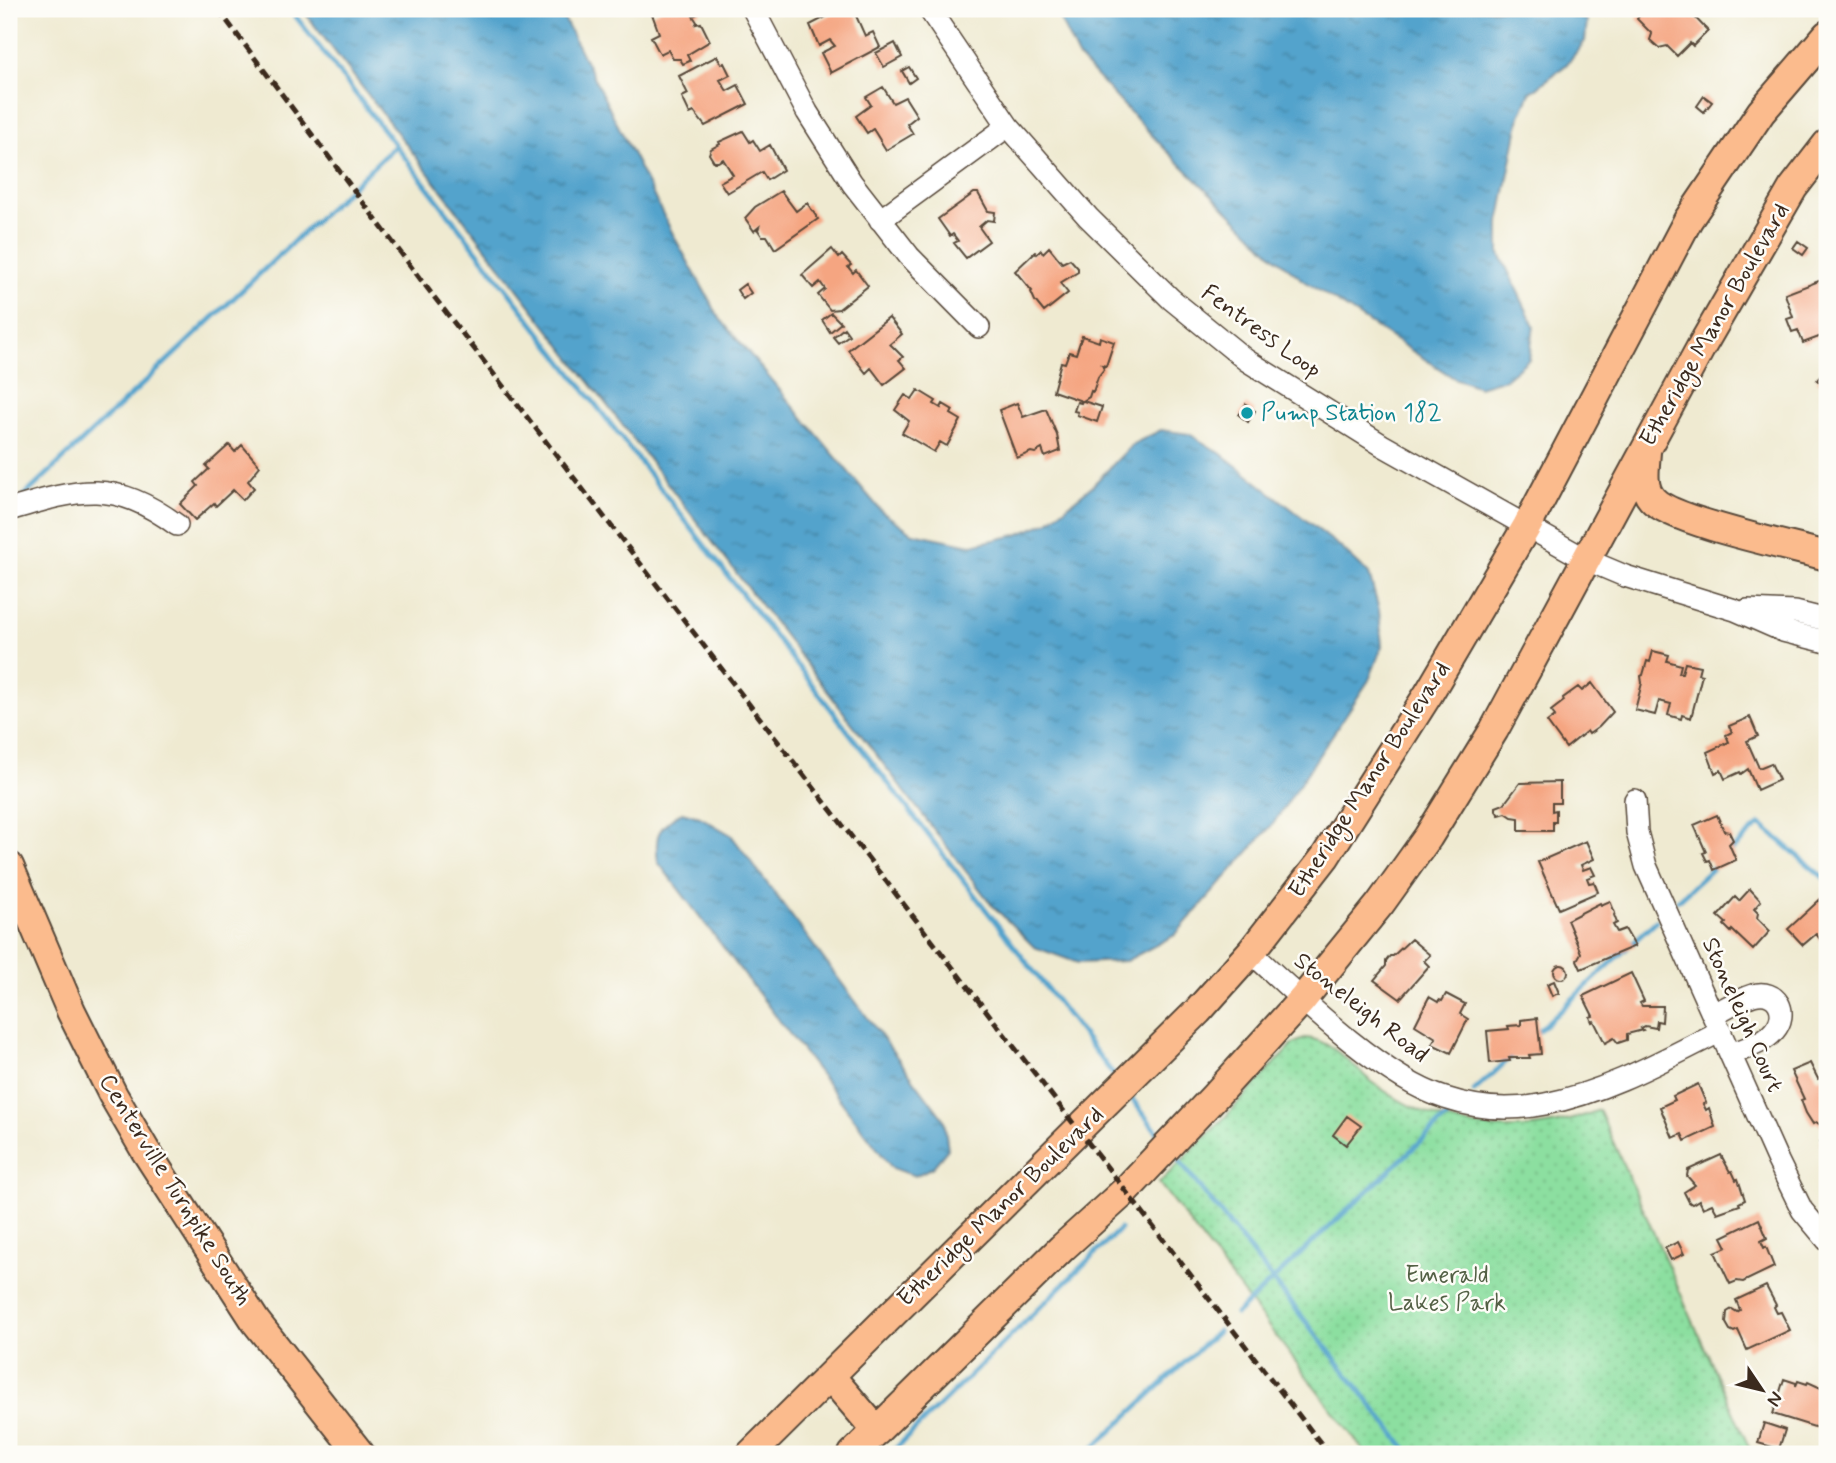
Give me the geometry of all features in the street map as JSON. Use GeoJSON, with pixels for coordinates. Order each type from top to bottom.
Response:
{"type":"FeatureCollection","features":[{"type":"Feature","properties":{"kind":"main road","name":"Etheridge Manor Boulevard"},"geometry":{"type":"LineString","coordinates":[[751,1454],[1189,1021],[1251,953],[1325,857],[1429,693],[1527,526],[1688,220],[1761,112],[1827,35]]}},
{"type":"Feature","properties":{"kind":"main road","name":"Etheridge Manor Boulevard"},"geometry":{"type":"LineString","coordinates":[[853,1454],[1062,1248],[1125,1191],[1302,1000],[1380,904],[1427,837],[1494,730],[1646,446],[1793,188],[1827,144]]}},
{"type":"Feature","properties":{"kind":"main road"},"geometry":{"type":"LineString","coordinates":[[1646,446],[1644,486],[1650,498],[1661,508],[1693,521],[1827,556]]}},
{"type":"Feature","properties":{"kind":"main road","name":"Centerville Turnpike South"},"geometry":{"type":"LineString","coordinates":[[9,866],[71,1010],[113,1095],[145,1150],[256,1322],[360,1454]]}},
{"type":"Feature","properties":{"kind":"main road"},"geometry":{"type":"LineString","coordinates":[[830,1376],[877,1431]]}},
{"type":"Feature","properties":{"kind":"street"},"geometry":{"type":"LineString","coordinates":[[753,9],[807,112],[852,183],[909,256],[979,327]]}},
{"type":"Feature","properties":{"kind":"street","name":"Fentress Loop"},"geometry":{"type":"LineString","coordinates":[[929,9],[1009,126],[1088,217],[1171,299],[1246,360],[1382,445],[1587,560],[1625,576],[1735,610],[1783,631],[1827,642]]}},
{"type":"Feature","properties":{"kind":"street"},"geometry":{"type":"LineString","coordinates":[[880,220],[1009,126]]}},
{"type":"Feature","properties":{"kind":"street"},"geometry":{"type":"LineString","coordinates":[[9,510],[88,490],[123,495],[154,508],[177,525]]}},
{"type":"Feature","properties":{"kind":"street","name":"Fentress Loop"},"geometry":{"type":"LineString","coordinates":[[1735,610],[1795,612],[1827,620]]}},
{"type":"Feature","properties":{"kind":"street","name":"Stoneleigh Court"},"geometry":{"type":"LineString","coordinates":[[1635,800],[1637,832],[1646,866],[1778,1161],[1802,1210],[1827,1240]]}},
{"type":"Feature","properties":{"kind":"street","name":"Stoneleigh Road"},"geometry":{"type":"LineString","coordinates":[[1251,953],[1302,1000],[1367,1053],[1408,1081],[1443,1098],[1478,1107],[1511,1109],[1546,1104],[1588,1093],[1651,1066],[1754,995],[1767,994],[1778,1000],[1783,1010],[1781,1022],[1773,1033],[1762,1041],[1731,1054]]}},
{"type":"Feature","properties":{"kind":"green space","name":"Emerald Lakes Park"},"geometry":{"type":"Polygon","coordinates":[[[1305,1038],[1332,1048],[1371,1081],[1397,1098],[1424,1112],[1452,1121],[1481,1127],[1540,1126],[1599,1110],[1752,1454],[1366,1454],[1159,1183],[1293,1044],[1305,1038]]]}},
{"type":"Feature","properties":{"kind":"water"},"geometry":{"type":"Polygon","coordinates":[[[302,9],[559,9],[676,240],[720,319],[882,512],[913,533],[971,545],[1017,535],[1048,522],[1092,486],[1133,444],[1161,430],[1189,434],[1220,453],[1339,546],[1369,574],[1379,610],[1382,647],[1369,680],[1273,824],[1175,935],[1126,961],[1078,963],[1034,947],[992,905],[302,9]]]}},
{"type":"Feature","properties":{"kind":"water"},"geometry":{"type":"Polygon","coordinates":[[[1055,9],[1582,9],[1587,21],[1585,41],[1566,65],[1530,93],[1520,116],[1499,223],[1499,252],[1534,326],[1529,359],[1505,379],[1479,387],[1454,378],[1303,280],[1275,257],[1164,148],[1078,57],[1055,9]]]}},
{"type":"Feature","properties":{"kind":"water"},"geometry":{"type":"Polygon","coordinates":[[[682,812],[700,817],[731,835],[944,1120],[948,1149],[933,1167],[915,1176],[892,1168],[658,862],[657,844],[660,832],[682,812]]]}},
{"type":"Feature","properties":{"kind":"building"},"geometry":{"type":"Polygon","coordinates":[[[662,9],[699,9],[701,12],[693,16],[696,24],[701,23],[710,41],[687,55],[690,61],[683,64],[680,59],[673,59],[668,50],[660,54],[651,37],[659,33],[652,14],[662,9]]]}},
{"type":"Feature","properties":{"kind":"building"},"geometry":{"type":"Polygon","coordinates":[[[841,9],[853,9],[865,36],[873,32],[880,47],[831,73],[821,53],[835,46],[830,40],[819,46],[810,25],[841,9]]]}},
{"type":"Feature","properties":{"kind":"building"},"geometry":{"type":"Polygon","coordinates":[[[1644,9],[1687,9],[1708,31],[1693,46],[1690,43],[1677,56],[1667,46],[1659,48],[1650,40],[1652,34],[1637,19],[1644,9]]]}},
{"type":"Feature","properties":{"kind":"building"},"geometry":{"type":"Polygon","coordinates":[[[895,43],[902,57],[884,67],[876,53],[895,43]]]}},
{"type":"Feature","properties":{"kind":"building"},"geometry":{"type":"Polygon","coordinates":[[[717,56],[730,75],[720,80],[727,91],[738,85],[748,104],[705,126],[694,112],[690,114],[682,97],[688,94],[679,76],[717,56]]]}},
{"type":"Feature","properties":{"kind":"building"},"geometry":{"type":"Polygon","coordinates":[[[909,67],[916,78],[909,83],[902,71],[909,67]]]}},
{"type":"Feature","properties":{"kind":"building"},"geometry":{"type":"Polygon","coordinates":[[[883,87],[893,103],[905,97],[917,116],[907,124],[913,134],[886,150],[873,129],[867,133],[856,116],[871,105],[866,97],[883,87]]]}},
{"type":"Feature","properties":{"kind":"building"},"geometry":{"type":"Polygon","coordinates":[[[1704,96],[1712,102],[1704,112],[1697,106],[1704,96]]]}},
{"type":"Feature","properties":{"kind":"building"},"geometry":{"type":"Polygon","coordinates":[[[743,131],[760,151],[770,145],[783,170],[767,180],[762,172],[727,193],[720,182],[733,175],[723,159],[714,162],[709,154],[719,142],[743,131]]]}},
{"type":"Feature","properties":{"kind":"building"},"geometry":{"type":"Polygon","coordinates":[[[781,191],[796,211],[807,203],[818,219],[775,249],[767,236],[762,236],[759,227],[754,231],[745,218],[755,207],[781,191]]]}},
{"type":"Feature","properties":{"kind":"building"},"geometry":{"type":"Polygon","coordinates":[[[974,193],[978,193],[988,211],[995,212],[994,221],[987,220],[979,227],[989,241],[966,258],[954,243],[958,241],[953,234],[950,236],[938,219],[974,193]]]}},
{"type":"Feature","properties":{"kind":"building"},"geometry":{"type":"Polygon","coordinates":[[[1798,241],[1808,248],[1803,255],[1793,248],[1798,241]]]}},
{"type":"Feature","properties":{"kind":"building"},"geometry":{"type":"Polygon","coordinates":[[[1049,247],[1062,263],[1070,259],[1078,272],[1060,283],[1068,293],[1044,312],[1035,301],[1032,291],[1015,271],[1035,252],[1037,254],[1041,250],[1043,253],[1049,247]]]}},
{"type":"Feature","properties":{"kind":"building"},"geometry":{"type":"Polygon","coordinates":[[[832,249],[839,258],[842,255],[851,265],[848,267],[853,273],[856,270],[868,286],[839,309],[830,310],[818,295],[825,289],[820,282],[813,288],[802,275],[832,249]]]}},
{"type":"Feature","properties":{"kind":"building"},"geometry":{"type":"Polygon","coordinates":[[[1824,279],[1827,289],[1827,302],[1823,304],[1825,310],[1827,309],[1827,334],[1803,343],[1798,330],[1792,332],[1787,319],[1793,317],[1785,294],[1824,279]]]}},
{"type":"Feature","properties":{"kind":"building"},"geometry":{"type":"Polygon","coordinates":[[[745,284],[751,293],[743,299],[737,290],[745,284]]]}},
{"type":"Feature","properties":{"kind":"building"},"geometry":{"type":"Polygon","coordinates":[[[831,313],[841,323],[830,332],[822,320],[831,313]]]}},
{"type":"Feature","properties":{"kind":"building"},"geometry":{"type":"Polygon","coordinates":[[[889,318],[902,334],[890,344],[903,357],[899,360],[906,368],[884,385],[871,368],[866,373],[848,350],[889,318]]]}},
{"type":"Feature","properties":{"kind":"building"},"geometry":{"type":"Polygon","coordinates":[[[844,328],[849,335],[838,343],[833,337],[844,328]]]}},
{"type":"Feature","properties":{"kind":"building"},"geometry":{"type":"Polygon","coordinates":[[[1082,336],[1099,342],[1100,337],[1114,342],[1106,366],[1102,365],[1104,369],[1093,392],[1083,401],[1102,407],[1097,422],[1077,415],[1078,412],[1074,411],[1077,402],[1082,401],[1053,391],[1061,362],[1065,363],[1069,352],[1076,354],[1082,336]]]}},
{"type":"Feature","properties":{"kind":"building"},"geometry":{"type":"Polygon","coordinates":[[[1827,368],[1827,388],[1817,380],[1827,368]]]}},
{"type":"Feature","properties":{"kind":"building"},"geometry":{"type":"Polygon","coordinates":[[[918,390],[936,401],[934,404],[941,408],[943,404],[953,410],[951,414],[961,420],[947,446],[940,442],[934,452],[902,433],[909,421],[895,410],[905,395],[912,399],[918,390]]]}},
{"type":"Feature","properties":{"kind":"building"},"geometry":{"type":"Polygon","coordinates":[[[1017,403],[1023,417],[1046,409],[1057,435],[1060,451],[1045,457],[1042,449],[1017,458],[999,410],[1017,403]]]}},
{"type":"Feature","properties":{"kind":"building","name":"Pump Station 182"},"geometry":{"type":"Polygon","coordinates":[[[1246,404],[1255,411],[1248,422],[1239,415],[1246,404]]]}},
{"type":"Feature","properties":{"kind":"building"},"geometry":{"type":"Polygon","coordinates":[[[229,445],[235,452],[242,445],[260,466],[248,481],[254,488],[243,500],[233,490],[195,520],[180,504],[198,486],[195,482],[209,469],[206,466],[229,445]]]}},
{"type":"Feature","properties":{"kind":"building"},"geometry":{"type":"Polygon","coordinates":[[[1653,651],[1669,655],[1667,661],[1681,665],[1679,673],[1682,673],[1685,663],[1700,666],[1698,674],[1702,675],[1691,718],[1682,715],[1681,719],[1668,715],[1671,704],[1659,701],[1655,715],[1635,710],[1642,683],[1641,676],[1653,651]]]}},
{"type":"Feature","properties":{"kind":"building"},"geometry":{"type":"Polygon","coordinates":[[[1592,683],[1613,712],[1599,727],[1589,734],[1587,731],[1566,748],[1547,722],[1555,716],[1551,711],[1578,687],[1582,691],[1592,683]]]}},
{"type":"Feature","properties":{"kind":"building"},"geometry":{"type":"Polygon","coordinates":[[[1750,717],[1758,736],[1747,741],[1759,768],[1771,763],[1779,780],[1757,790],[1748,769],[1725,779],[1721,770],[1715,773],[1707,752],[1729,742],[1726,735],[1732,732],[1729,726],[1750,717]]]}},
{"type":"Feature","properties":{"kind":"building"},"geometry":{"type":"Polygon","coordinates":[[[1560,782],[1560,803],[1552,803],[1552,811],[1556,810],[1553,831],[1519,831],[1519,818],[1506,813],[1499,815],[1496,811],[1496,807],[1504,804],[1520,783],[1560,782]]]}},
{"type":"Feature","properties":{"kind":"building"},"geometry":{"type":"Polygon","coordinates":[[[1717,815],[1724,831],[1729,832],[1733,840],[1729,844],[1736,860],[1714,870],[1703,853],[1706,852],[1694,825],[1717,815]]]}},
{"type":"Feature","properties":{"kind":"building"},"geometry":{"type":"Polygon","coordinates":[[[1586,841],[1594,859],[1581,865],[1583,870],[1591,867],[1595,875],[1587,878],[1589,883],[1594,882],[1598,892],[1559,909],[1538,862],[1586,841]]]}},
{"type":"Feature","properties":{"kind":"building"},"geometry":{"type":"Polygon","coordinates":[[[1750,889],[1761,901],[1754,909],[1758,913],[1757,918],[1770,931],[1753,950],[1732,930],[1731,932],[1718,916],[1735,897],[1739,901],[1750,889]]]}},
{"type":"Feature","properties":{"kind":"building"},"geometry":{"type":"Polygon","coordinates":[[[1827,893],[1827,948],[1816,934],[1803,945],[1788,929],[1827,893]]]}},
{"type":"Feature","properties":{"kind":"building"},"geometry":{"type":"Polygon","coordinates":[[[1610,901],[1617,923],[1613,925],[1617,932],[1625,929],[1635,946],[1581,969],[1577,960],[1581,953],[1567,920],[1600,903],[1601,905],[1610,901]]]}},
{"type":"Feature","properties":{"kind":"building"},"geometry":{"type":"Polygon","coordinates":[[[1411,939],[1430,955],[1424,961],[1429,966],[1400,999],[1374,980],[1386,966],[1390,956],[1411,939]]]}},
{"type":"Feature","properties":{"kind":"building"},"geometry":{"type":"Polygon","coordinates":[[[1561,965],[1566,967],[1566,977],[1561,979],[1556,977],[1554,972],[1556,967],[1561,965]]]}},
{"type":"Feature","properties":{"kind":"building"},"geometry":{"type":"Polygon","coordinates":[[[1631,973],[1644,1001],[1640,1003],[1642,1006],[1663,1006],[1662,1022],[1657,1021],[1656,1028],[1645,1026],[1641,1028],[1643,1030],[1627,1034],[1627,1040],[1618,1043],[1614,1038],[1605,1043],[1594,1021],[1592,1022],[1590,1017],[1593,1016],[1583,996],[1631,973]]]}},
{"type":"Feature","properties":{"kind":"building"},"geometry":{"type":"Polygon","coordinates":[[[1554,981],[1559,993],[1552,996],[1547,984],[1554,981]]]}},
{"type":"Feature","properties":{"kind":"building"},"geometry":{"type":"Polygon","coordinates":[[[1446,994],[1465,1004],[1460,1014],[1468,1019],[1451,1053],[1432,1044],[1436,1038],[1415,1025],[1429,997],[1438,1002],[1442,1001],[1446,994]]]}},
{"type":"Feature","properties":{"kind":"building"},"geometry":{"type":"Polygon","coordinates":[[[1537,1018],[1541,1054],[1490,1063],[1487,1031],[1509,1029],[1508,1026],[1521,1025],[1521,1020],[1537,1018]]]}},
{"type":"Feature","properties":{"kind":"building"},"geometry":{"type":"Polygon","coordinates":[[[1810,1063],[1818,1079],[1827,1075],[1827,1124],[1822,1126],[1816,1122],[1813,1124],[1806,1113],[1801,1100],[1804,1099],[1791,1071],[1810,1063]]]}},
{"type":"Feature","properties":{"kind":"building"},"geometry":{"type":"Polygon","coordinates":[[[1698,1084],[1706,1103],[1703,1104],[1706,1110],[1709,1108],[1715,1127],[1685,1141],[1682,1134],[1673,1138],[1660,1107],[1675,1100],[1673,1096],[1698,1084]]]}},
{"type":"Feature","properties":{"kind":"building"},"geometry":{"type":"Polygon","coordinates":[[[1347,1116],[1361,1126],[1346,1145],[1333,1135],[1347,1116]]]}},
{"type":"Feature","properties":{"kind":"building"},"geometry":{"type":"Polygon","coordinates":[[[1827,1139],[1827,1159],[1820,1142],[1827,1139]]]}},
{"type":"Feature","properties":{"kind":"building"},"geometry":{"type":"Polygon","coordinates":[[[1721,1155],[1730,1172],[1738,1179],[1745,1200],[1739,1203],[1740,1205],[1717,1213],[1712,1204],[1703,1208],[1699,1200],[1692,1204],[1684,1192],[1695,1185],[1687,1176],[1688,1170],[1721,1155]]]}},
{"type":"Feature","properties":{"kind":"building"},"geometry":{"type":"Polygon","coordinates":[[[1759,1219],[1767,1238],[1761,1241],[1774,1267],[1743,1282],[1730,1284],[1715,1252],[1727,1247],[1722,1237],[1759,1219]]]}},
{"type":"Feature","properties":{"kind":"building"},"geometry":{"type":"Polygon","coordinates":[[[1678,1242],[1684,1254],[1671,1260],[1665,1248],[1678,1242]]]}},
{"type":"Feature","properties":{"kind":"building"},"geometry":{"type":"Polygon","coordinates":[[[1766,1286],[1777,1313],[1781,1312],[1790,1330],[1747,1350],[1738,1330],[1730,1330],[1726,1323],[1727,1312],[1732,1309],[1737,1312],[1740,1310],[1736,1300],[1766,1286]]]}},
{"type":"Feature","properties":{"kind":"building"},"geometry":{"type":"Polygon","coordinates":[[[1827,1370],[1827,1431],[1773,1414],[1784,1379],[1796,1383],[1796,1386],[1798,1381],[1821,1388],[1827,1370]]]}},
{"type":"Feature","properties":{"kind":"building"},"geometry":{"type":"Polygon","coordinates":[[[1764,1423],[1785,1430],[1779,1449],[1758,1443],[1764,1423]]]}},
{"type":"Feature","properties":{"kind":"waterway"},"geometry":{"type":"LineString","coordinates":[[290,9],[1116,1078]]}},
{"type":"Feature","properties":{"kind":"waterway"},"geometry":{"type":"LineString","coordinates":[[23,497],[395,146]]}},
{"type":"Feature","properties":{"kind":"waterway"},"geometry":{"type":"LineString","coordinates":[[1727,855],[1760,824],[1827,880]]}},
{"type":"Feature","properties":{"kind":"waterway"},"geometry":{"type":"LineString","coordinates":[[1678,900],[1717,864]]}},
{"type":"Feature","properties":{"kind":"waterway"},"geometry":{"type":"LineString","coordinates":[[1535,1034],[1656,921]]}},
{"type":"Feature","properties":{"kind":"waterway"},"geometry":{"type":"LineString","coordinates":[[1474,1091],[1510,1058]]}},
{"type":"Feature","properties":{"kind":"waterway"},"geometry":{"type":"LineString","coordinates":[[1129,1095],[1161,1137]]}},
{"type":"Feature","properties":{"kind":"waterway"},"geometry":{"type":"LineString","coordinates":[[1236,1314],[1450,1114]]}},
{"type":"Feature","properties":{"kind":"waterway"},"geometry":{"type":"LineString","coordinates":[[1174,1154],[1410,1454]]}},
{"type":"Feature","properties":{"kind":"waterway"},"geometry":{"type":"LineString","coordinates":[[890,1454],[1120,1229]]}},
{"type":"Feature","properties":{"kind":"waterway"},"geometry":{"type":"LineString","coordinates":[[1087,1454],[1218,1331]]}},
{"type":"Feature","properties":{"kind":"railway"},"geometry":{"type":"LineString","coordinates":[[218,9],[421,280],[1329,1454]]}},
{"type":"Feature","properties":{"kind":"place","name":"Pump Station 182"},"geometry":{"type":"Point","coordinates":[1247,413]}}]}
